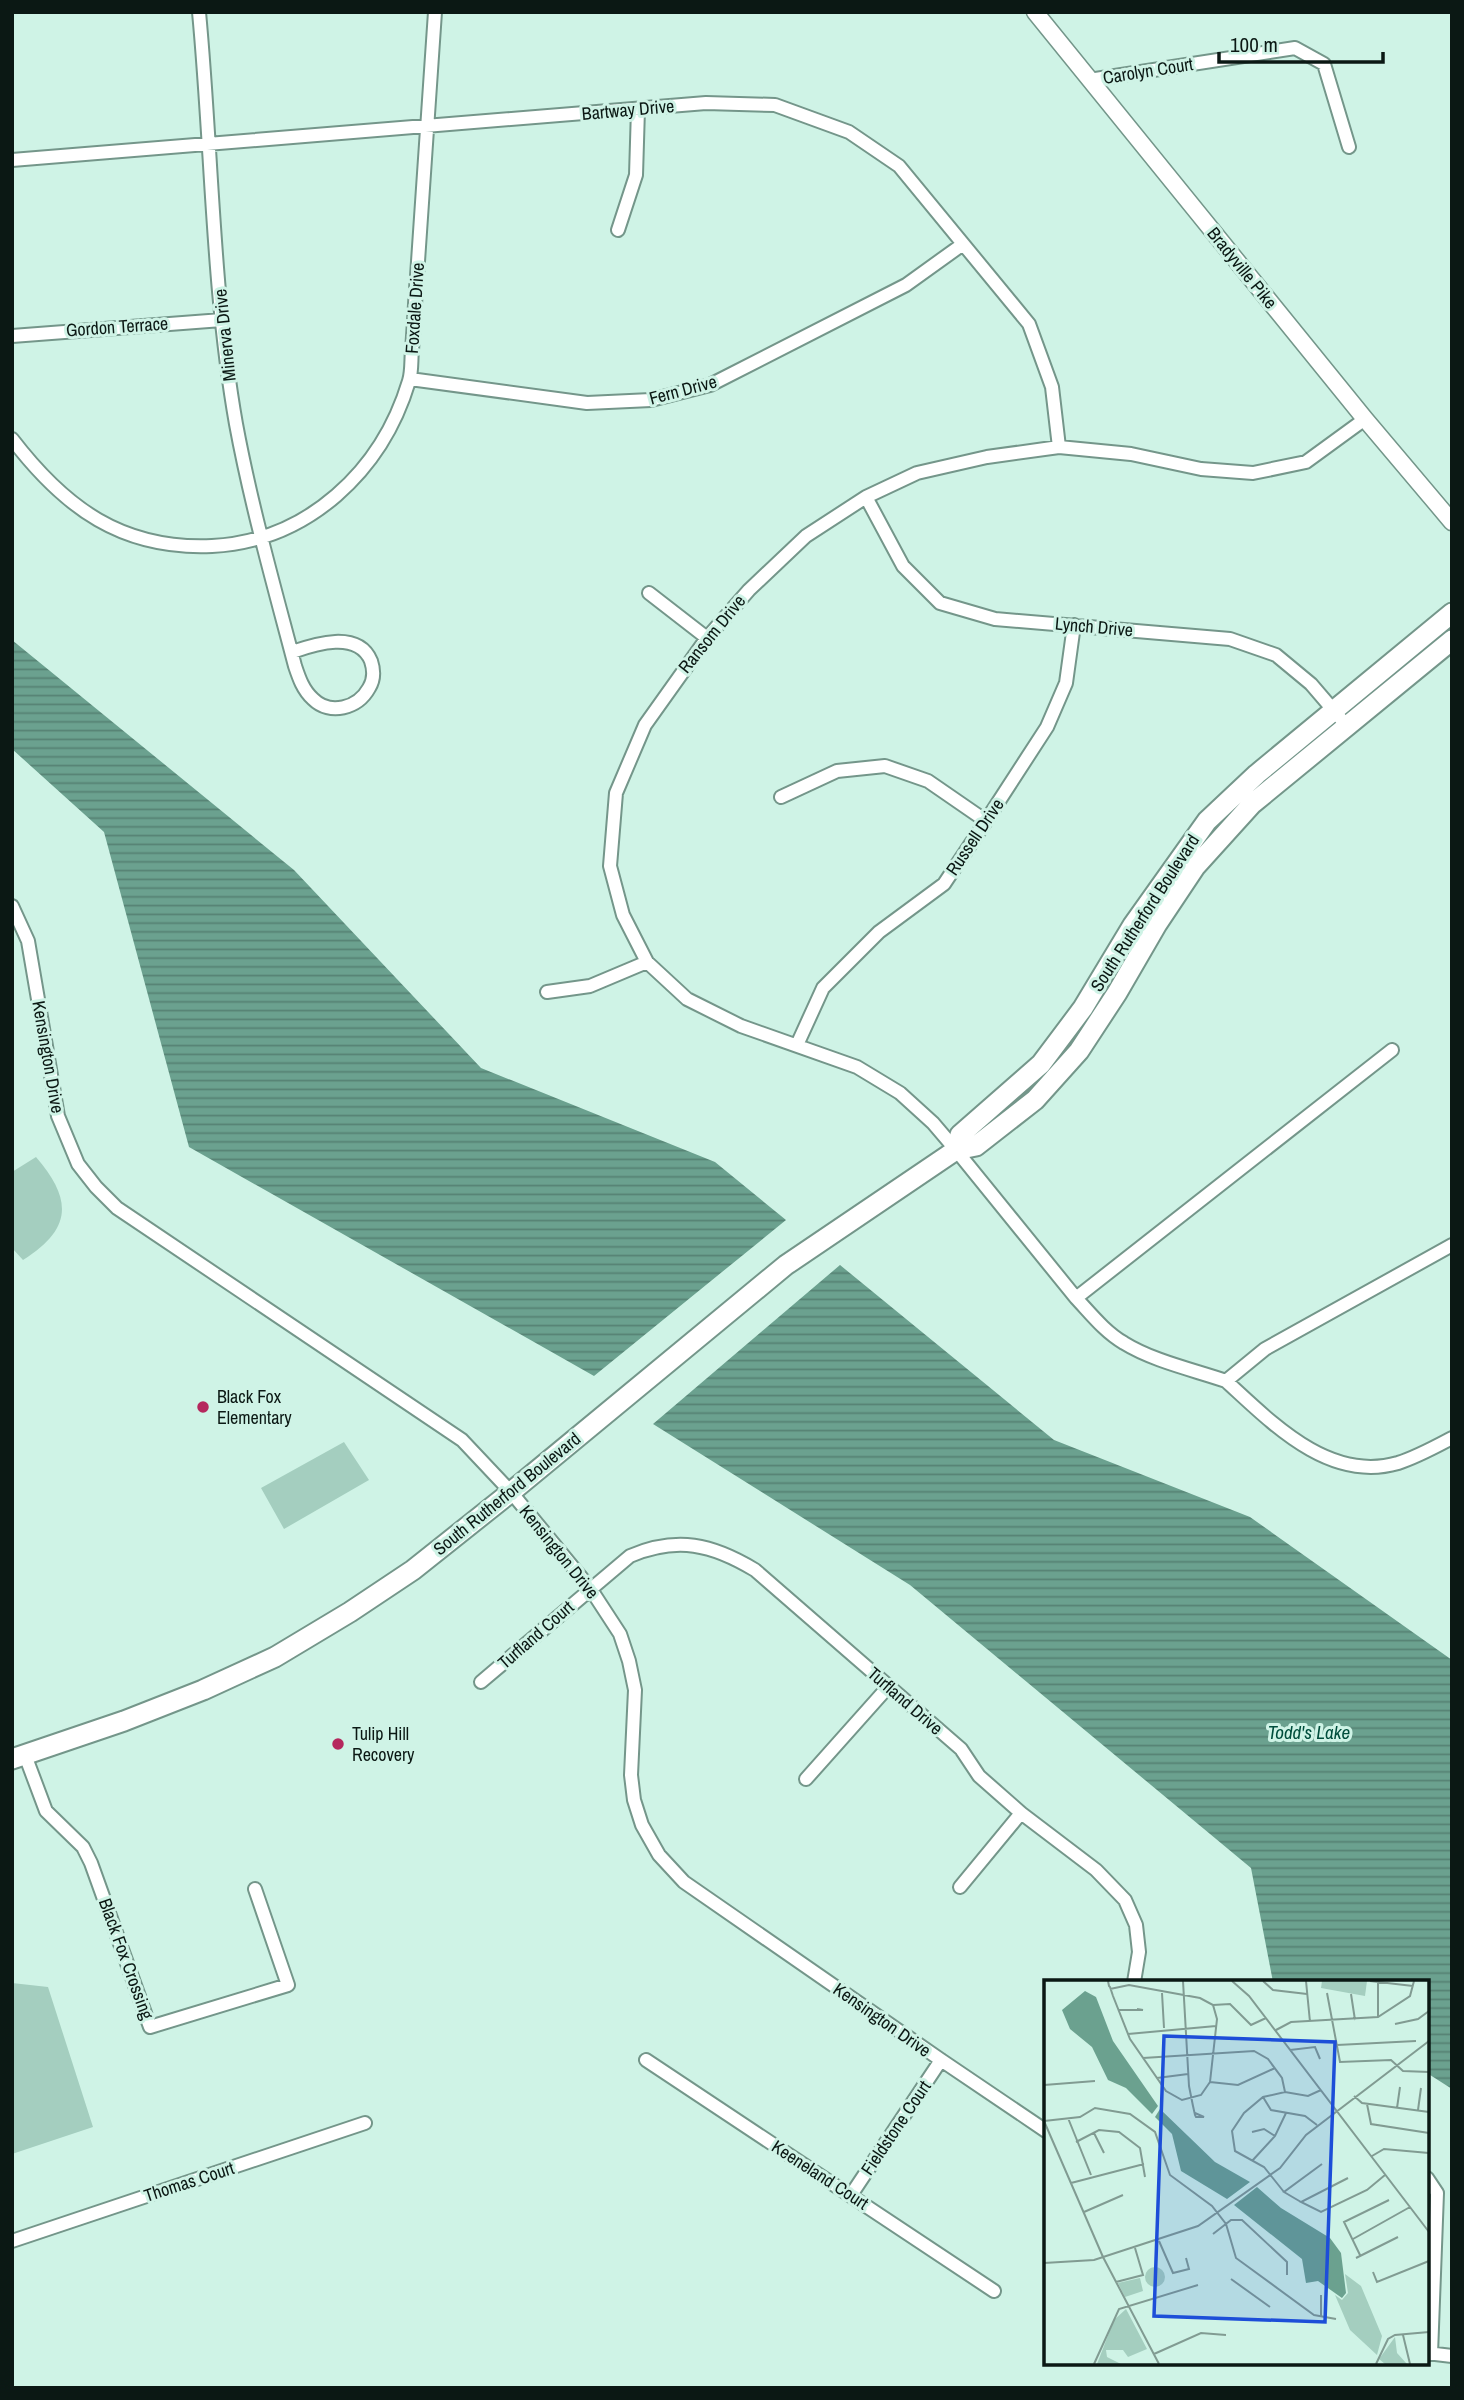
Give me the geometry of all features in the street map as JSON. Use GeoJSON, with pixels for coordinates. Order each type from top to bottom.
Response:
{"type":"FeatureCollection","features":[{"type":"Feature","properties":{"kind":"highway","name":"South Rutherford Boulevard"},"geometry":{"type":"LineString","coordinates":[[956,1150],[960,1135],[1041,1064],[1083,1008],[1139,915],[1207,821],[1257,774],[1452,613]]}},
{"type":"Feature","properties":{"kind":"highway","name":"South Rutherford Boulevard"},"geometry":{"type":"LineString","coordinates":[[18,1757],[124,1721],[203,1690],[275,1657],[350,1612],[413,1570],[786,1265],[956,1150],[976,1146],[1035,1100],[1079,1051],[1195,867],[1252,804],[1452,640]]}},
{"type":"Feature","properties":{"kind":"main road","name":"Bradyville Pike"},"geometry":{"type":"LineString","coordinates":[[1035,12],[1365,419],[1452,522]]}},
{"type":"Feature","properties":{"kind":"street","name":"Minerva Drive"},"geometry":{"type":"LineString","coordinates":[[199,12],[222,320],[236,424],[262,538],[292,652],[305,689],[312,699],[335,709],[349,706],[371,685],[371,662],[366,653],[355,646],[343,642],[329,642],[292,652]]}},
{"type":"Feature","properties":{"kind":"street","name":"Foxdale Drive"},"geometry":{"type":"LineString","coordinates":[[12,439],[39,473],[92,518],[123,533],[161,544],[222,545],[262,538],[283,530],[336,498],[385,439],[410,379],[435,12]]}},
{"type":"Feature","properties":{"kind":"street","name":"Carolyn Court"},"geometry":{"type":"LineString","coordinates":[[1089,80],[1295,48],[1324,64],[1349,147]]}},
{"type":"Feature","properties":{"kind":"street","name":"Bartway Drive"},"geometry":{"type":"LineString","coordinates":[[12,160],[706,103],[775,105],[849,132],[899,166],[1029,324],[1052,387],[1059,447]]}},
{"type":"Feature","properties":{"kind":"street"},"geometry":{"type":"LineString","coordinates":[[618,230],[635,174],[638,109]]}},
{"type":"Feature","properties":{"kind":"street","name":"Fern Drive"},"geometry":{"type":"LineString","coordinates":[[410,379],[587,403],[651,400],[710,385],[906,285],[963,244]]}},
{"type":"Feature","properties":{"kind":"street","name":"Gordon Terrace"},"geometry":{"type":"LineString","coordinates":[[12,336],[222,320]]}},
{"type":"Feature","properties":{"kind":"street","name":"Ransom Drive"},"geometry":{"type":"LineString","coordinates":[[1226,1381],[1124,1343],[1096,1320],[933,1123],[900,1093],[857,1067],[741,1027],[687,999],[647,962],[623,915],[610,866],[616,793],[645,725],[707,638],[749,590],[806,536],[866,497],[917,473],[987,457],[1059,447],[1131,454],[1201,469],[1253,472],[1306,462],[1365,419]]}},
{"type":"Feature","properties":{"kind":"street","name":"Lynch Drive"},"geometry":{"type":"LineString","coordinates":[[866,497],[903,566],[940,603],[995,619],[1230,639],[1276,655],[1311,684],[1347,726]]}},
{"type":"Feature","properties":{"kind":"street"},"geometry":{"type":"LineString","coordinates":[[649,593],[707,638]]}},
{"type":"Feature","properties":{"kind":"street","name":"Russell Drive"},"geometry":{"type":"LineString","coordinates":[[797,1045],[823,988],[879,932],[944,884],[986,821],[1046,727],[1066,683],[1074,625]]}},
{"type":"Feature","properties":{"kind":"street"},"geometry":{"type":"LineString","coordinates":[[781,797],[837,771],[885,766],[928,781],[986,821]]}},
{"type":"Feature","properties":{"kind":"street","name":"Kensington Drive"},"geometry":{"type":"LineString","coordinates":[[12,906],[28,941],[58,1116],[78,1164],[96,1187],[117,1208],[462,1440],[511,1492],[590,1588],[620,1634],[629,1661],[635,1690],[631,1775],[634,1800],[642,1825],[659,1855],[684,1882],[1044,2130]]}},
{"type":"Feature","properties":{"kind":"street"},"geometry":{"type":"LineString","coordinates":[[547,992],[590,986],[647,962]]}},
{"type":"Feature","properties":{"kind":"street"},"geometry":{"type":"LineString","coordinates":[[1076,1298],[1392,1049]]}},
{"type":"Feature","properties":{"kind":"street"},"geometry":{"type":"LineString","coordinates":[[1452,1245],[1265,1349],[1226,1381],[1297,1443],[1327,1458],[1360,1466],[1396,1463],[1452,1438]]}},
{"type":"Feature","properties":{"kind":"street","name":"Turfland Drive"},"geometry":{"type":"LineString","coordinates":[[590,1588],[630,1556],[650,1548],[680,1544],[706,1546],[730,1555],[755,1570],[961,1749],[979,1776],[1021,1813],[1096,1870],[1125,1900],[1136,1926],[1139,1952],[1134,1980]]}},
{"type":"Feature","properties":{"kind":"street","name":"Turfland Court"},"geometry":{"type":"LineString","coordinates":[[481,1682],[590,1588]]}},
{"type":"Feature","properties":{"kind":"street"},"geometry":{"type":"LineString","coordinates":[[806,1779],[888,1688]]}},
{"type":"Feature","properties":{"kind":"street","name":"Black Fox Crossing"},"geometry":{"type":"LineString","coordinates":[[18,1757],[46,1811],[82,1847],[91,1863],[150,2027],[288,1985],[255,1889]]}},
{"type":"Feature","properties":{"kind":"street"},"geometry":{"type":"LineString","coordinates":[[960,1887],[1021,1813]]}},
{"type":"Feature","properties":{"kind":"street","name":"Keeneland Court"},"geometry":{"type":"LineString","coordinates":[[646,2060],[994,2291]]}},
{"type":"Feature","properties":{"kind":"street","name":"Fieldstone Court"},"geometry":{"type":"LineString","coordinates":[[851,2195],[941,2060]]}},
{"type":"Feature","properties":{"kind":"street","name":"Thomas Court"},"geometry":{"type":"LineString","coordinates":[[12,2241],[365,2123]]}},
{"type":"Feature","properties":{"kind":"street"},"geometry":{"type":"LineString","coordinates":[[1429,2181],[1437,2193],[1429,2354],[1452,2356]]}},
{"type":"Feature","properties":{"kind":"shaded area"},"geometry":{"type":"Polygon","coordinates":[[[36,1157],[56,1187],[62,1213],[51,1237],[23,1260],[12,1248],[12,1172],[36,1157]]]}},
{"type":"Feature","properties":{"kind":"shaded area"},"geometry":{"type":"Polygon","coordinates":[[[344,1442],[369,1480],[284,1529],[261,1488],[344,1442]]]}},
{"type":"Feature","properties":{"kind":"shaded area"},"geometry":{"type":"Polygon","coordinates":[[[12,1983],[48,1987],[93,2127],[12,2154],[12,1983]]]}},
{"type":"Feature","properties":{"kind":"water"},"geometry":{"type":"Polygon","coordinates":[[[12,640],[294,870],[481,1068],[715,1162],[786,1220],[594,1376],[189,1147],[104,832],[12,749],[12,640]]]}},
{"type":"Feature","properties":{"kind":"water","name":"Todd's Lake"},"geometry":{"type":"Polygon","coordinates":[[[840,1265],[1054,1440],[1250,1517],[1452,1660],[1452,2089],[1429,2074],[1429,1980],[1273,1980],[1251,1868],[910,1585],[653,1424],[840,1265]]]}},
{"type":"Feature","properties":{"kind":"place","name":"Black Fox Elementary"},"geometry":{"type":"Point","coordinates":[203,1407]}},
{"type":"Feature","properties":{"kind":"place","name":"Tulip Hill Recovery"},"geometry":{"type":"Point","coordinates":[338,1744]}}]}
